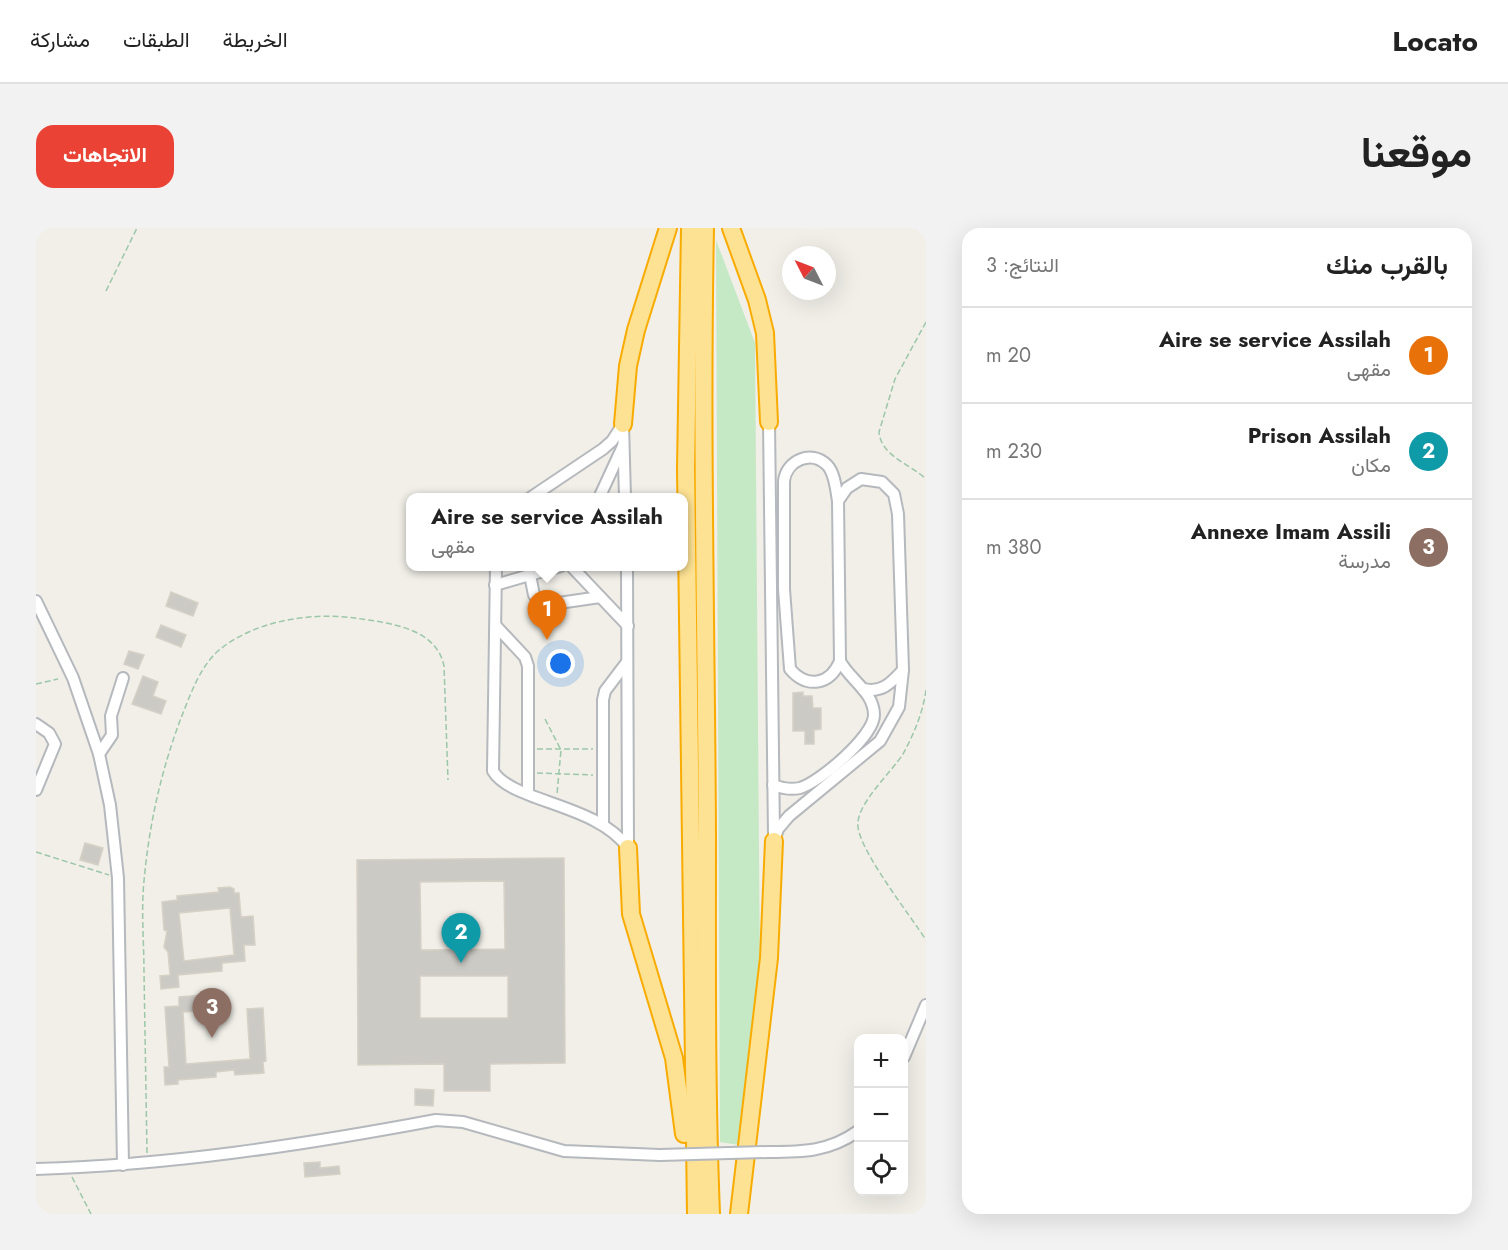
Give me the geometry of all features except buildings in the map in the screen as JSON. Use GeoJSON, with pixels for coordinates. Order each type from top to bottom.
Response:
{"type":"FeatureCollection","features":[{"type":"Feature","properties":{"kind":"highway"},"geometry":{"type":"LineString","coordinates":[[623,424],[628,366],[634,339],[668,228]]}},
{"type":"Feature","properties":{"kind":"highway"},"geometry":{"type":"LineString","coordinates":[[686,493],[690,228]]}},
{"type":"Feature","properties":{"kind":"highway"},"geometry":{"type":"LineString","coordinates":[[705,228],[702,534],[707,832],[705,995],[711,1214]]}},
{"type":"Feature","properties":{"kind":"highway"},"geometry":{"type":"LineString","coordinates":[[730,228],[757,300],[765,333],[769,422]]}},
{"type":"Feature","properties":{"kind":"highway"},"geometry":{"type":"LineString","coordinates":[[687,571],[696,1214]]}},
{"type":"Feature","properties":{"kind":"highway"},"geometry":{"type":"LineString","coordinates":[[740,1214],[769,958],[774,841]]}},
{"type":"Feature","properties":{"kind":"highway"},"geometry":{"type":"LineString","coordinates":[[628,848],[633,924],[674,1058],[680,1088],[688,1214]]}},
{"type":"Feature","properties":{"kind":"street"},"geometry":{"type":"LineString","coordinates":[[769,422],[774,841]]}},
{"type":"Feature","properties":{"kind":"street"},"geometry":{"type":"LineString","coordinates":[[623,424],[625,493]]}},
{"type":"Feature","properties":{"kind":"street"},"geometry":{"type":"LineString","coordinates":[[537,493],[612,441],[623,424]]}},
{"type":"Feature","properties":{"kind":"street"},"geometry":{"type":"LineString","coordinates":[[601,493],[624,442]]}},
{"type":"Feature","properties":{"kind":"street"},"geometry":{"type":"LineString","coordinates":[[807,457],[822,461],[833,477],[838,501],[840,661],[832,676],[821,682],[802,681],[790,669],[784,589],[784,481],[787,470],[798,459],[807,457]]}},
{"type":"Feature","properties":{"kind":"street"},"geometry":{"type":"LineString","coordinates":[[774,841],[778,829],[789,816],[873,747],[887,732],[899,707],[903,670],[898,514],[894,494],[882,482],[868,478],[853,483],[838,501]]}},
{"type":"Feature","properties":{"kind":"street"},"geometry":{"type":"LineString","coordinates":[[496,571],[493,771],[506,784],[603,824],[619,834],[628,848]]}},
{"type":"Feature","properties":{"kind":"street"},"geometry":{"type":"LineString","coordinates":[[495,585],[546,571]]}},
{"type":"Feature","properties":{"kind":"street"},"geometry":{"type":"LineString","coordinates":[[575,571],[628,626]]}},
{"type":"Feature","properties":{"kind":"street"},"geometry":{"type":"LineString","coordinates":[[627,571],[628,848]]}},
{"type":"Feature","properties":{"kind":"street"},"geometry":{"type":"LineString","coordinates":[[530,575],[534,596],[545,604],[600,597]]}},
{"type":"Feature","properties":{"kind":"street"},"geometry":{"type":"LineString","coordinates":[[36,601],[73,678],[99,754],[110,805],[118,878],[123,1165]]}},
{"type":"Feature","properties":{"kind":"street"},"geometry":{"type":"LineString","coordinates":[[496,626],[525,657],[528,666],[528,793]]}},
{"type":"Feature","properties":{"kind":"street"},"geometry":{"type":"LineString","coordinates":[[773,785],[790,789],[807,785],[864,738],[873,723],[871,699],[850,677],[840,661]]}},
{"type":"Feature","properties":{"kind":"street"},"geometry":{"type":"LineString","coordinates":[[603,824],[602,749],[605,691],[627,662]]}},
{"type":"Feature","properties":{"kind":"street"},"geometry":{"type":"LineString","coordinates":[[863,689],[876,692],[881,690],[903,670]]}},
{"type":"Feature","properties":{"kind":"street"},"geometry":{"type":"LineString","coordinates":[[99,754],[112,735],[111,716],[123,678]]}},
{"type":"Feature","properties":{"kind":"street"},"geometry":{"type":"LineString","coordinates":[[36,724],[50,732],[56,744],[36,790]]}},
{"type":"Feature","properties":{"kind":"street"},"geometry":{"type":"LineString","coordinates":[[908,1046],[926,1005]]}},
{"type":"Feature","properties":{"kind":"street"},"geometry":{"type":"LineString","coordinates":[[36,1169],[147,1163],[273,1149],[448,1120],[564,1151],[660,1155],[822,1150],[836,1146],[854,1134]]}},
{"type":"Feature","properties":{"kind":"path"},"geometry":{"type":"LineString","coordinates":[[106,291],[137,228]]}},
{"type":"Feature","properties":{"kind":"path"},"geometry":{"type":"LineString","coordinates":[[926,322],[904,358],[895,379],[879,432],[882,445],[887,451],[926,479]]}},
{"type":"Feature","properties":{"kind":"path"},"geometry":{"type":"LineString","coordinates":[[147,1163],[143,883],[153,814],[167,758],[194,687],[211,658],[247,633],[288,621],[352,618],[401,627],[422,635],[438,647],[444,666],[448,780]]}},
{"type":"Feature","properties":{"kind":"path"},"geometry":{"type":"LineString","coordinates":[[36,684],[58,679]]}},
{"type":"Feature","properties":{"kind":"path"},"geometry":{"type":"LineString","coordinates":[[926,690],[919,719],[903,753],[861,810],[857,825],[865,847],[926,940]]}},
{"type":"Feature","properties":{"kind":"path"},"geometry":{"type":"LineString","coordinates":[[545,718],[561,750],[556,804]]}},
{"type":"Feature","properties":{"kind":"path"},"geometry":{"type":"LineString","coordinates":[[528,749],[602,749]]}},
{"type":"Feature","properties":{"kind":"path"},"geometry":{"type":"LineString","coordinates":[[528,774],[603,775]]}},
{"type":"Feature","properties":{"kind":"path"},"geometry":{"type":"LineString","coordinates":[[36,852],[118,878]]}},
{"type":"Feature","properties":{"kind":"path"},"geometry":{"type":"LineString","coordinates":[[68,1168],[91,1214]]}},
{"type":"Feature","properties":{"kind":"green space"},"geometry":{"type":"Polygon","coordinates":[[[716,240],[755,343],[760,981],[739,1145],[720,1142],[716,240]]]}},
{"type":"Feature","properties":{"kind":"place","name":"Aire se service Assilah"},"geometry":{"type":"Point","coordinates":[547,640]}},
{"type":"Feature","properties":{"kind":"place","name":"Prison Assilah"},"geometry":{"type":"Point","coordinates":[461,963]}},
{"type":"Feature","properties":{"kind":"place","name":"Annexe Imam Assili"},"geometry":{"type":"Point","coordinates":[212,1038]}}]}
